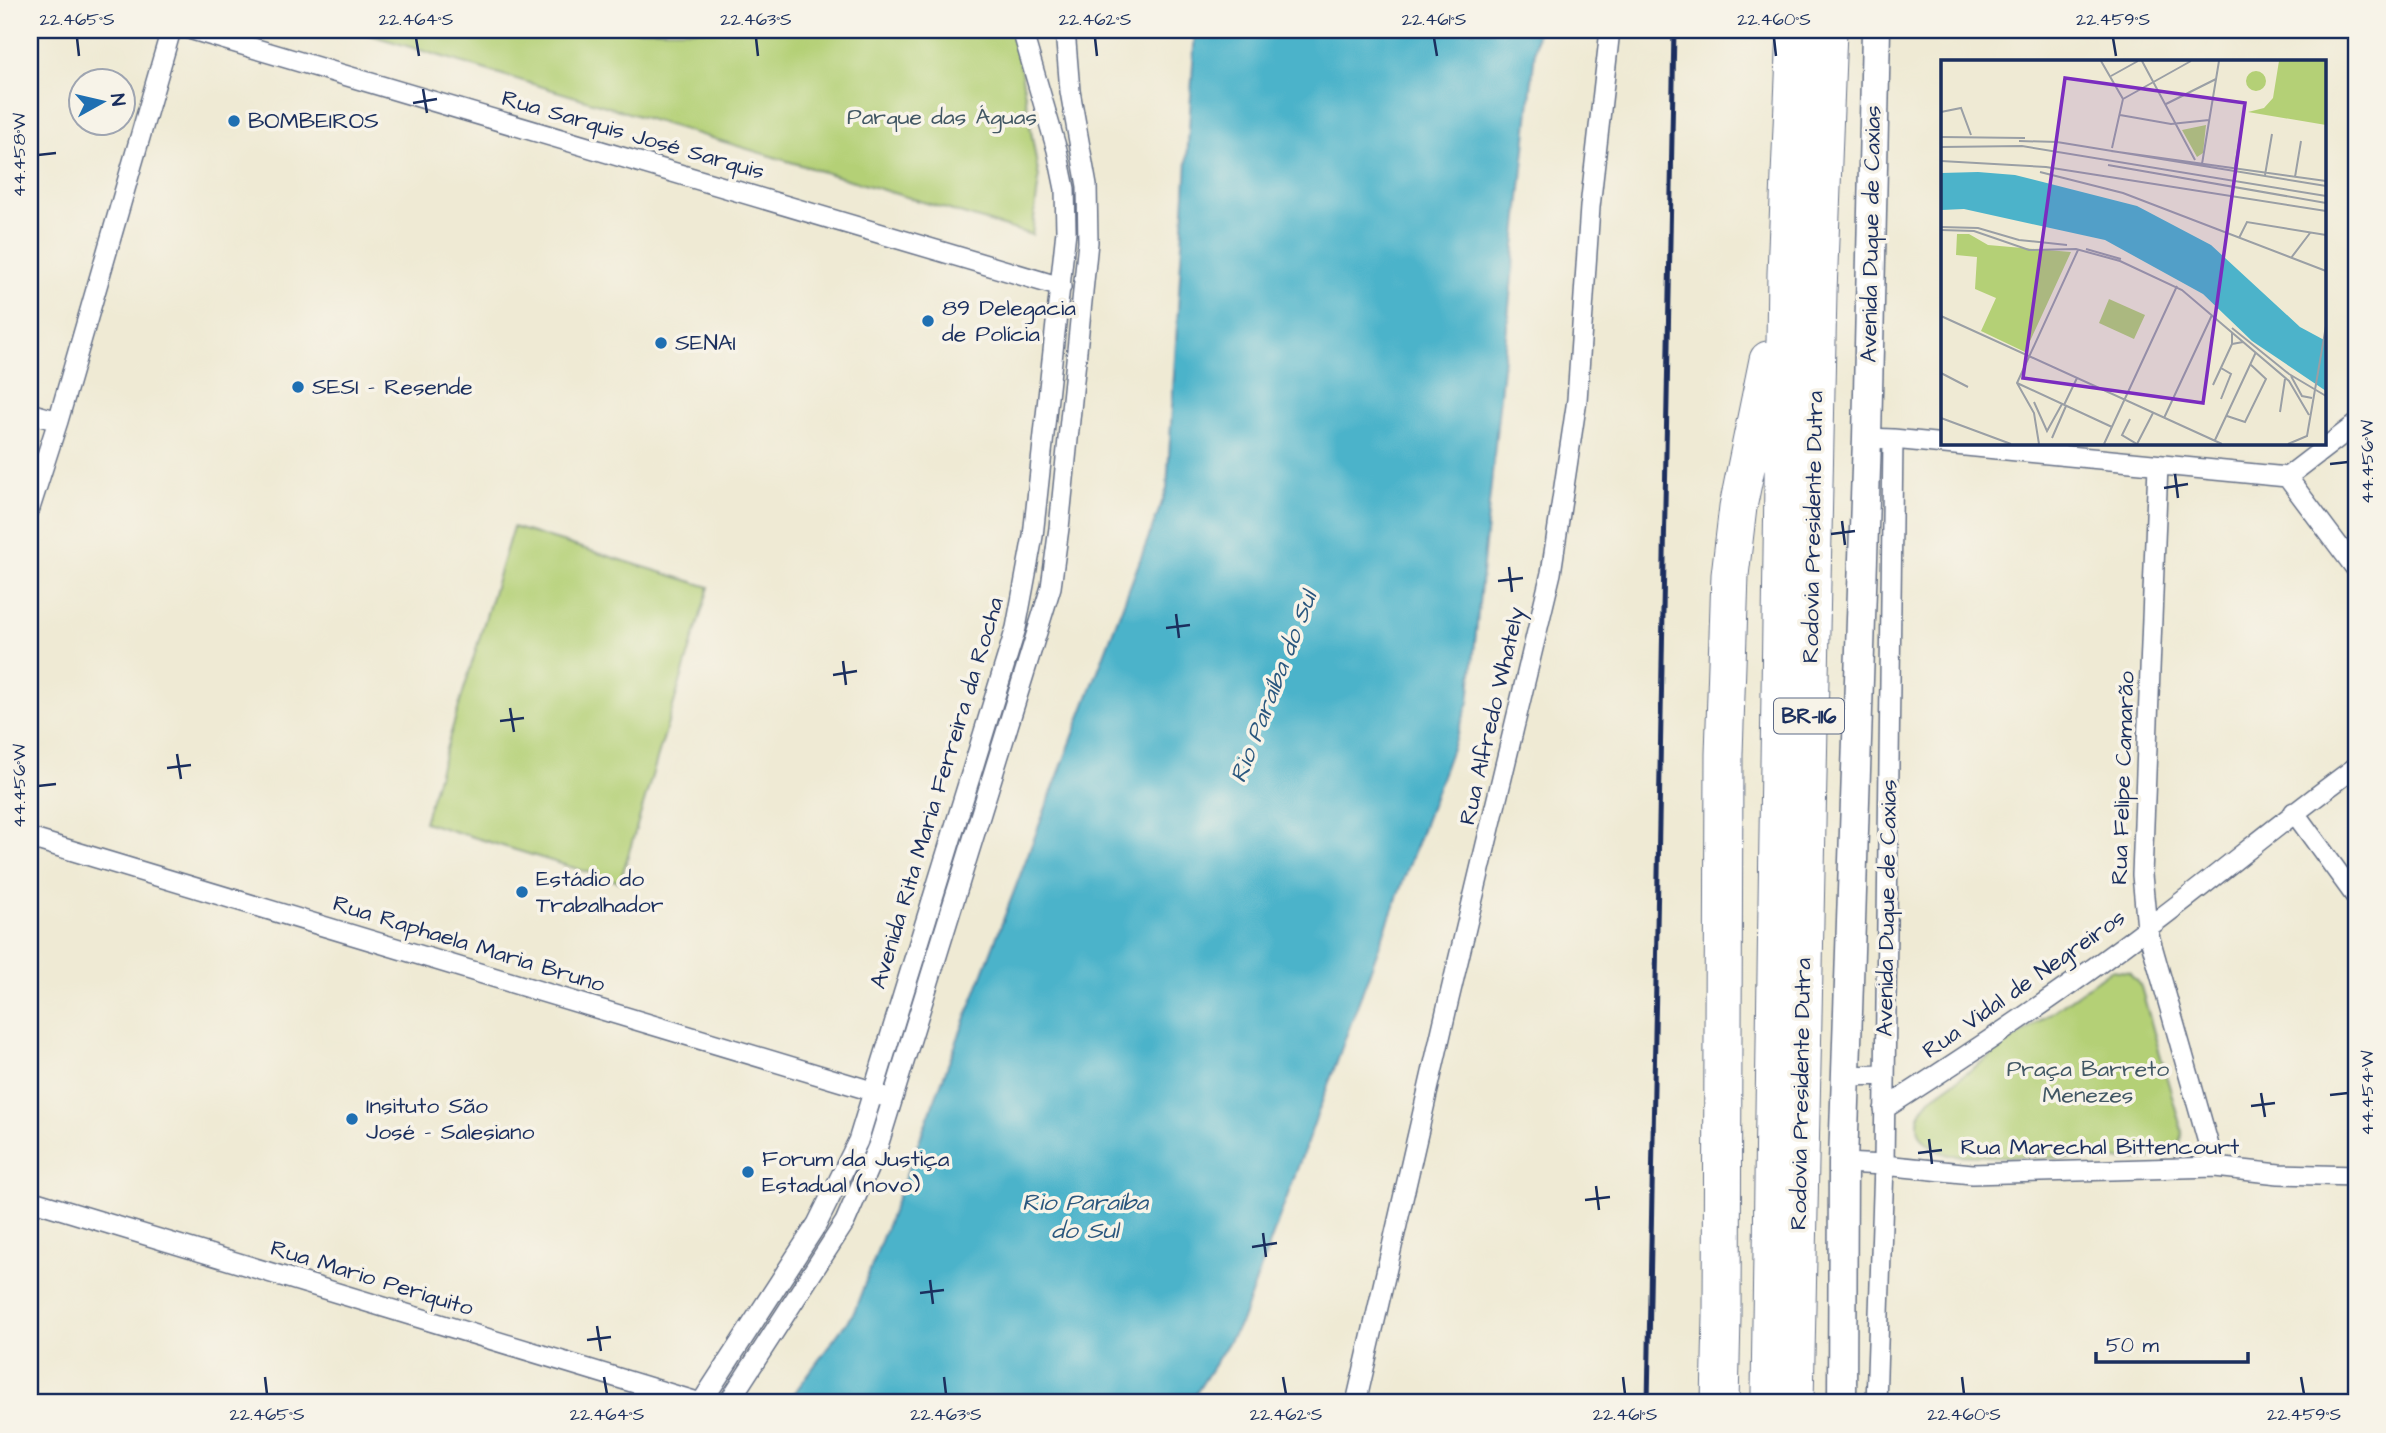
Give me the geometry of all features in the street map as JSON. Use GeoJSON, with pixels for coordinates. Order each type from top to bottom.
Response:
{"type":"FeatureCollection","features":[{"type":"Feature","properties":{"kind":"highway","name":"Rodovia Presidente Dutra"},"geometry":{"type":"LineString","coordinates":[[1770,1403],[1786,273],[1796,30]]}},
{"type":"Feature","properties":{"kind":"highway","name":"Rodovia Presidente Dutra"},"geometry":{"type":"LineString","coordinates":[[1795,1403],[1818,292],[1828,30]]}},
{"type":"Feature","properties":{"kind":"highway"},"geometry":{"type":"LineString","coordinates":[[1720,1403],[1724,767],[1730,575],[1738,507],[1786,273]]}},
{"type":"Feature","properties":{"kind":"highway"},"geometry":{"type":"LineString","coordinates":[[1722,1317],[1757,1403]]}},
{"type":"Feature","properties":{"kind":"street"},"geometry":{"type":"LineString","coordinates":[[30,508],[58,421],[171,30]]}},
{"type":"Feature","properties":{"kind":"street","name":"Rua Sarquis José Sarquis"},"geometry":{"type":"LineString","coordinates":[[192,30],[1061,287]]}},
{"type":"Feature","properties":{"kind":"street","name":"Avenida Rita Maria Ferreira da Rocha"},"geometry":{"type":"LineString","coordinates":[[701,1403],[817,1224],[858,1141],[1016,628],[1033,536],[1066,231],[1065,189],[1050,121],[1022,30]]}},
{"type":"Feature","properties":{"kind":"street","name":"Avenida Rita Maria Ferreira da Rocha"},"geometry":{"type":"LineString","coordinates":[[728,1403],[845,1222],[878,1146],[1051,587],[1088,242],[1087,186],[1070,91],[1065,30]]}},
{"type":"Feature","properties":{"kind":"street","name":"Rua Alfredo Whately"},"geometry":{"type":"LineString","coordinates":[[1356,1403],[1454,976],[1551,573],[1577,400],[1590,207],[1610,30]]}},
{"type":"Feature","properties":{"kind":"street","name":"Avenida Duque de Caxias"},"geometry":{"type":"LineString","coordinates":[[1876,30],[1885,1074],[1876,1403]]}},
{"type":"Feature","properties":{"kind":"street"},"geometry":{"type":"LineString","coordinates":[[30,413],[58,421]]}},
{"type":"Feature","properties":{"kind":"street"},"geometry":{"type":"LineString","coordinates":[[1880,439],[2287,477],[2356,424]]}},
{"type":"Feature","properties":{"kind":"street","name":"Avenida Duque de Caxias"},"geometry":{"type":"LineString","coordinates":[[1842,1403],[1846,1076],[1880,439]]}},
{"type":"Feature","properties":{"kind":"street","name":"Rua Felipe Camarão"},"geometry":{"type":"LineString","coordinates":[[2158,465],[2142,875],[2147,929],[2215,1167]]}},
{"type":"Feature","properties":{"kind":"street"},"geometry":{"type":"LineString","coordinates":[[2287,477],[2356,569]]}},
{"type":"Feature","properties":{"kind":"street","name":"Rua Vidal de Negreiros"},"geometry":{"type":"LineString","coordinates":[[1884,1109],[2026,1015],[2147,929],[2294,812],[2356,767]]}},
{"type":"Feature","properties":{"kind":"street"},"geometry":{"type":"LineString","coordinates":[[2294,812],[2356,897]]}},
{"type":"Feature","properties":{"kind":"street","name":"Rua Raphaela Maria Bruno"},"geometry":{"type":"LineString","coordinates":[[30,838],[872,1091],[891,1102]]}},
{"type":"Feature","properties":{"kind":"street"},"geometry":{"type":"LineString","coordinates":[[1846,1076],[1885,1074]]}},
{"type":"Feature","properties":{"kind":"street","name":"Rua Marechal Bittencourt"},"geometry":{"type":"LineString","coordinates":[[1843,1163],[1972,1174],[2215,1167],[2279,1174],[2356,1176]]}},
{"type":"Feature","properties":{"kind":"street","name":"Rua Mario Periquito"},"geometry":{"type":"LineString","coordinates":[[30,1200],[701,1403]]}},
{"type":"Feature","properties":{"kind":"green space","name":"Parque das Águas"},"geometry":{"type":"Polygon","coordinates":[[[354,30],[1014,30],[1039,178],[1032,235],[354,30]]]}},
{"type":"Feature","properties":{"kind":"green space"},"geometry":{"type":"Polygon","coordinates":[[[513,527],[709,587],[620,882],[424,822],[513,527]]]}},
{"type":"Feature","properties":{"kind":"green space","name":"Praça Barreto Menezes"},"geometry":{"type":"Polygon","coordinates":[[[2111,970],[2129,972],[2141,987],[2182,1131],[2181,1139],[2173,1150],[2161,1156],[2140,1160],[1949,1155],[1924,1140],[1918,1125],[1919,1117],[1930,1099],[2111,970]]]}},
{"type":"Feature","properties":{"kind":"water","name":"Rio Paraíba do Sul"},"geometry":{"type":"Polygon","coordinates":[[[1195,30],[1537,30],[1469,702],[1241,1322],[1190,1403],[787,1403],[854,1312],[1167,489],[1195,30]]]}},
{"type":"Feature","properties":{"kind":"railway"},"geometry":{"type":"LineString","coordinates":[[1648,1403],[1674,30]]}},
{"type":"Feature","properties":{"kind":"place","name":"BOMBEIROS"},"geometry":{"type":"Point","coordinates":[234,121]}},
{"type":"Feature","properties":{"kind":"place","name":"89 Delegacia de Polícia"},"geometry":{"type":"Point","coordinates":[928,321]}},
{"type":"Feature","properties":{"kind":"place","name":"SENAI"},"geometry":{"type":"Point","coordinates":[661,343]}},
{"type":"Feature","properties":{"kind":"place","name":"SESI - Resende"},"geometry":{"type":"Point","coordinates":[298,387]}},
{"type":"Feature","properties":{"kind":"place","name":"Estádio do Trabalhador"},"geometry":{"type":"Point","coordinates":[522,892]}},
{"type":"Feature","properties":{"kind":"place","name":"Insituto São José - Salesiano"},"geometry":{"type":"Point","coordinates":[352,1119]}},
{"type":"Feature","properties":{"kind":"place","name":"Forum da Justiça Estadual (novo)"},"geometry":{"type":"Point","coordinates":[748,1172]}}]}
